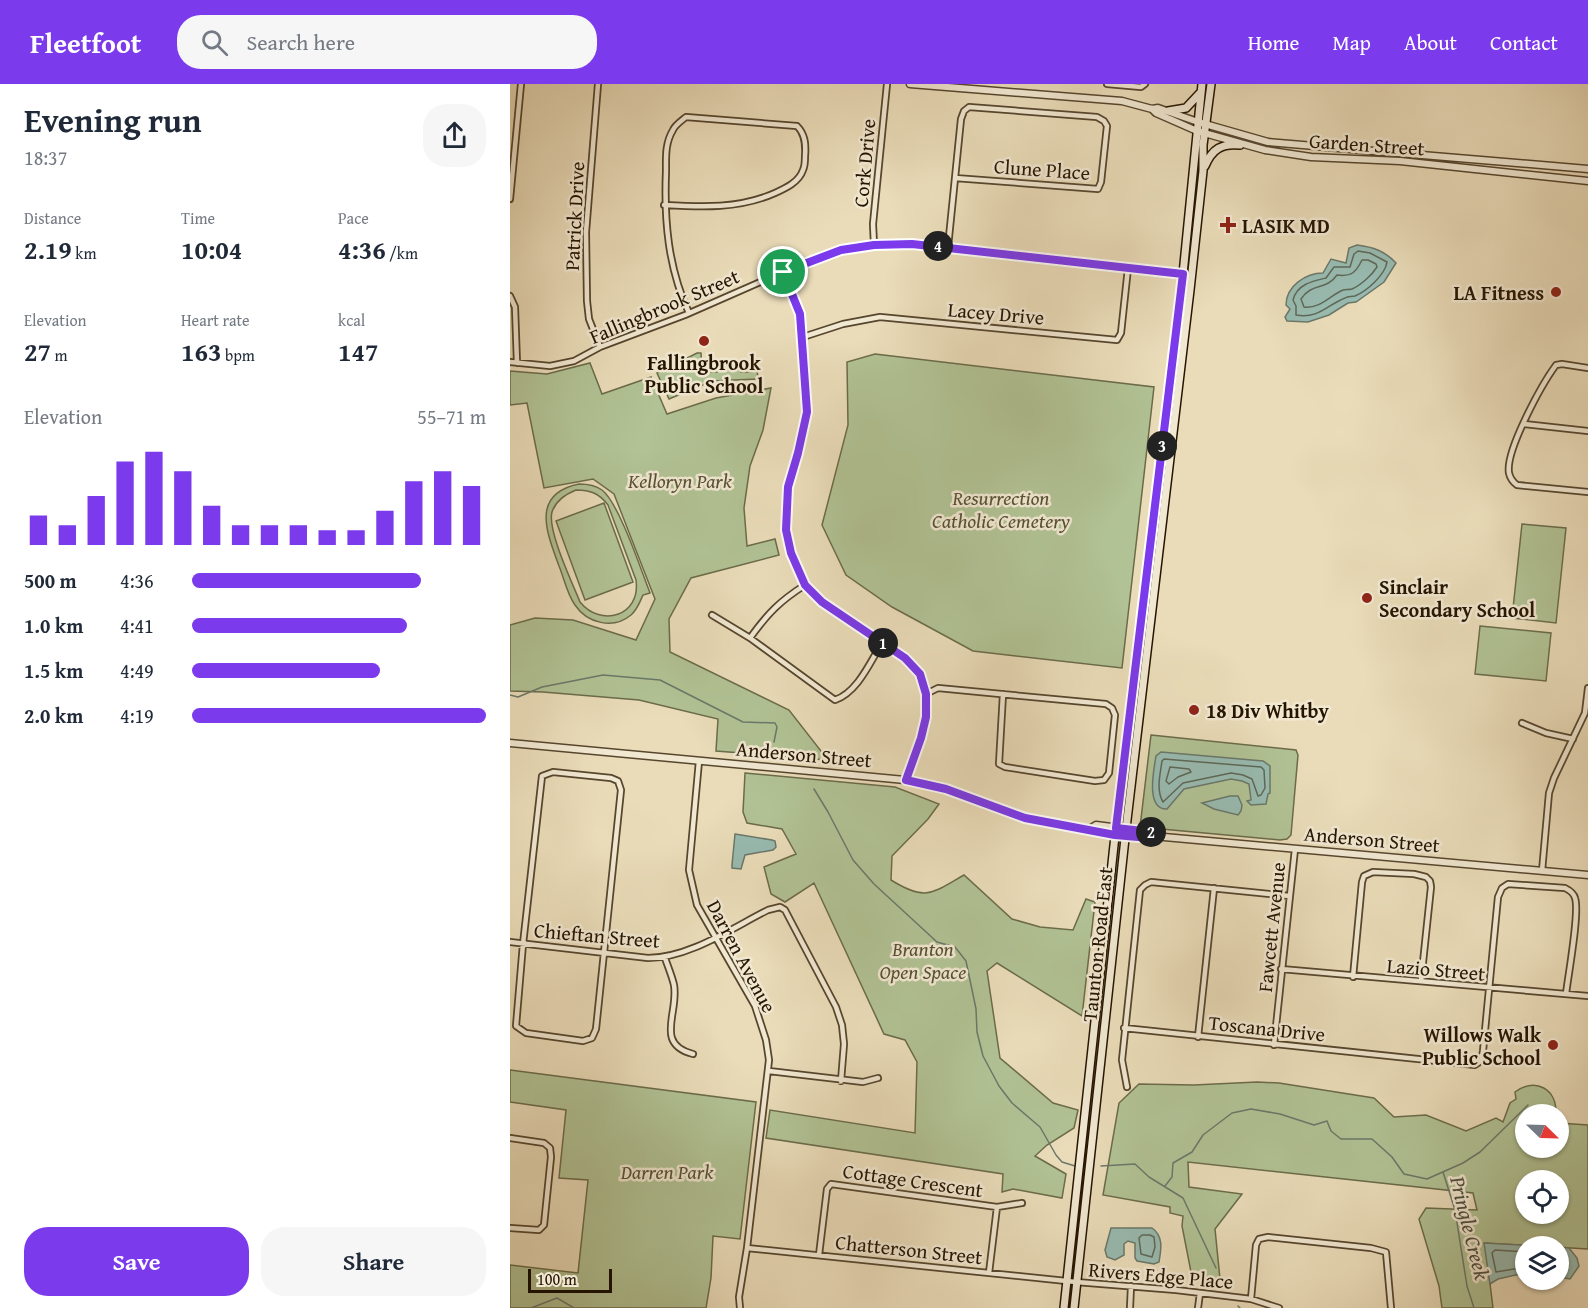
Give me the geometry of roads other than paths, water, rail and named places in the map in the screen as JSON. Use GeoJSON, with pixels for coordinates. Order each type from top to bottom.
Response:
{"type":"FeatureCollection","features":[{"type":"Feature","properties":{"kind":"main road","name":"Taunton Road East"},"geometry":{"type":"LineString","coordinates":[[1074,1308],[1211,84]]}},
{"type":"Feature","properties":{"kind":"main road","name":"Taunton Road East"},"geometry":{"type":"LineString","coordinates":[[1064,1308],[1116,831],[1183,274],[1201,88]]}},
{"type":"Feature","properties":{"kind":"main road"},"geometry":{"type":"LineString","coordinates":[[1168,111],[1186,108],[1201,88]]}},
{"type":"Feature","properties":{"kind":"main road"},"geometry":{"type":"LineString","coordinates":[[1203,171],[1210,154],[1216,149],[1228,143],[1240,145]]}},
{"type":"Feature","properties":{"kind":"main road"},"geometry":{"type":"LineString","coordinates":[[1095,1018],[1106,1018]]}},
{"type":"Feature","properties":{"kind":"main road"},"geometry":{"type":"LineString","coordinates":[[1090,1065],[1100,1066]]}},
{"type":"Feature","properties":{"kind":"street"},"geometry":{"type":"LineString","coordinates":[[510,199],[521,84]]}},
{"type":"Feature","properties":{"kind":"street","name":"Patrick Drive"},"geometry":{"type":"LineString","coordinates":[[598,84],[586,232],[587,300],[590,319],[600,347]]}},
{"type":"Feature","properties":{"kind":"street","name":"Cork Drive"},"geometry":{"type":"LineString","coordinates":[[874,245],[873,224],[887,84]]}},
{"type":"Feature","properties":{"kind":"street","name":"Garden Street"},"geometry":{"type":"LineString","coordinates":[[910,84],[1122,101],[1152,109],[1158,108],[1268,142],[1588,169]]}},
{"type":"Feature","properties":{"kind":"street"},"geometry":{"type":"LineString","coordinates":[[1107,84],[1141,87],[1145,84]]}},
{"type":"Feature","properties":{"kind":"street","name":"Clune Place"},"geometry":{"type":"LineString","coordinates":[[948,247],[955,178],[961,119],[964,111],[969,107],[1097,117],[1106,124],[1101,182],[1098,189],[955,178]]}},
{"type":"Feature","properties":{"kind":"street","name":"Garden Street"},"geometry":{"type":"LineString","coordinates":[[1152,109],[1156,113],[1197,131],[1240,145],[1311,157],[1400,161],[1588,181]]}},
{"type":"Feature","properties":{"kind":"street"},"geometry":{"type":"LineString","coordinates":[[664,205],[704,207],[730,205],[759,200],[790,186],[803,170],[806,149],[804,132],[797,126],[686,117],[673,128],[666,145],[664,205],[671,260],[689,313]]}},
{"type":"Feature","properties":{"kind":"street","name":"Fallingbrook Street"},"geometry":{"type":"LineString","coordinates":[[510,362],[550,366],[574,361],[600,347],[689,313],[783,272],[841,250],[874,245],[912,244],[948,247],[1183,274]]}},
{"type":"Feature","properties":{"kind":"street","name":"Lacey Drive"},"geometry":{"type":"LineString","coordinates":[[802,337],[843,324],[880,317],[1117,340],[1121,333],[1128,268]]}},
{"type":"Feature","properties":{"kind":"street"},"geometry":{"type":"LineString","coordinates":[[783,272],[800,314],[807,412],[788,487],[786,530],[791,553],[805,585],[822,602],[905,658],[920,674],[926,694],[926,717],[906,780]]}},
{"type":"Feature","properties":{"kind":"street"},"geometry":{"type":"LineString","coordinates":[[510,296],[515,308],[518,363]]}},
{"type":"Feature","properties":{"kind":"street"},"geometry":{"type":"LineString","coordinates":[[1588,368],[1556,365],[1515,443],[1509,465],[1514,483],[1588,492]]}},
{"type":"Feature","properties":{"kind":"street"},"geometry":{"type":"LineString","coordinates":[[1524,424],[1588,431]]}},
{"type":"Feature","properties":{"kind":"street"},"geometry":{"type":"LineString","coordinates":[[750,638],[766,616],[782,600],[805,585]]}},
{"type":"Feature","properties":{"kind":"street"},"geometry":{"type":"LineString","coordinates":[[712,615],[750,638],[835,700],[852,690],[882,642]]}},
{"type":"Feature","properties":{"kind":"street"},"geometry":{"type":"LineString","coordinates":[[926,694],[938,688],[1003,694],[1106,704],[1112,708],[1115,715],[1109,773],[1104,780],[1095,781],[1005,767],[999,764],[1003,694]]}},
{"type":"Feature","properties":{"kind":"street"},"geometry":{"type":"LineString","coordinates":[[1542,871],[1549,793],[1585,713],[1588,688]]}},
{"type":"Feature","properties":{"kind":"street"},"geometry":{"type":"LineString","coordinates":[[1522,723],[1545,733],[1574,739]]}},
{"type":"Feature","properties":{"kind":"street","name":"Anderson Street"},"geometry":{"type":"LineString","coordinates":[[510,743],[906,780],[946,789],[1025,818],[1089,829],[1096,825],[1116,831],[1151,832],[1154,836],[1588,875]]}},
{"type":"Feature","properties":{"kind":"street","name":"Darren Avenue"},"geometry":{"type":"LineString","coordinates":[[699,761],[689,870],[697,905],[755,1006],[766,1040],[769,1071],[739,1297],[740,1308]]}},
{"type":"Feature","properties":{"kind":"street"},"geometry":{"type":"LineString","coordinates":[[553,772],[611,778],[618,781],[621,790],[603,952],[596,1029],[592,1038],[583,1041],[526,1032],[516,1026],[542,776],[553,772]]}},
{"type":"Feature","properties":{"kind":"street","name":"Fawcett Avenue"},"geometry":{"type":"LineString","coordinates":[[1275,1045],[1295,849]]}},
{"type":"Feature","properties":{"kind":"street"},"geometry":{"type":"LineString","coordinates":[[1353,977],[1362,882],[1365,876],[1373,872],[1414,874],[1426,877],[1431,887],[1421,981]]}},
{"type":"Feature","properties":{"kind":"street"},"geometry":{"type":"LineString","coordinates":[[1127,1087],[1122,1060],[1124,1028],[1140,890],[1151,882],[1289,896]]}},
{"type":"Feature","properties":{"kind":"street"},"geometry":{"type":"LineString","coordinates":[[1489,988],[1498,897],[1502,888],[1508,884],[1565,888],[1575,897],[1566,994]]}},
{"type":"Feature","properties":{"kind":"street","name":"Toscana Drive"},"geometry":{"type":"LineString","coordinates":[[1214,888],[1198,1037],[1474,1065],[1481,1061],[1483,1051],[1489,988]]}},
{"type":"Feature","properties":{"kind":"street","name":"Chieftan Street"},"geometry":{"type":"LineString","coordinates":[[510,942],[665,958],[695,947],[768,910],[780,907],[784,910],[836,1007],[842,1025],[844,1044],[841,1081]]}},
{"type":"Feature","properties":{"kind":"street"},"geometry":{"type":"LineString","coordinates":[[665,958],[674,986],[670,1034],[680,1051],[693,1054]]}},
{"type":"Feature","properties":{"kind":"street","name":"Lazio Street"},"geometry":{"type":"LineString","coordinates":[[1281,969],[1588,996]]}},
{"type":"Feature","properties":{"kind":"street"},"geometry":{"type":"LineString","coordinates":[[1124,1028],[1198,1037]]}},
{"type":"Feature","properties":{"kind":"street"},"geometry":{"type":"LineString","coordinates":[[769,1071],[841,1081],[863,1082],[878,1078]]}},
{"type":"Feature","properties":{"kind":"street"},"geometry":{"type":"LineString","coordinates":[[510,1138],[544,1143],[550,1148],[551,1157],[544,1225],[539,1230],[510,1228]]}},
{"type":"Feature","properties":{"kind":"street","name":"Cottage Crescent"},"geometry":{"type":"LineString","coordinates":[[819,1255],[827,1189],[831,1184],[997,1207],[989,1273]]}},
{"type":"Feature","properties":{"kind":"street"},"geometry":{"type":"LineString","coordinates":[[997,1207],[1022,1203]]}},
{"type":"Feature","properties":{"kind":"street","name":"Rivers Edge Place"},"geometry":{"type":"LineString","coordinates":[[1251,1299],[1256,1245],[1259,1239],[1268,1237],[1371,1248],[1386,1252],[1391,1308]]}},
{"type":"Feature","properties":{"kind":"street","name":"Chatterson Street"},"geometry":{"type":"LineString","coordinates":[[747,1248],[1067,1281]]}},
{"type":"Feature","properties":{"kind":"street","name":"Rivers Edge Place"},"geometry":{"type":"LineString","coordinates":[[1067,1281],[1251,1299],[1279,1308]]}},
{"type":"Feature","properties":{"kind":"street"},"geometry":{"type":"LineString","coordinates":[[1130,1308],[1131,1286]]}},
{"type":"Feature","properties":{"kind":"street"},"geometry":{"type":"LineString","coordinates":[[1198,1308],[1200,1293]]}},
{"type":"Feature","properties":{"kind":"water"},"geometry":{"type":"Polygon","coordinates":[[[1357,245],[1378,250],[1388,255],[1396,263],[1384,282],[1356,302],[1348,303],[1329,315],[1308,322],[1287,321],[1285,317],[1290,309],[1286,305],[1287,298],[1293,287],[1310,275],[1323,273],[1331,259],[1346,263],[1349,248],[1357,245]]]}},
{"type":"Feature","properties":{"kind":"water"},"geometry":{"type":"Polygon","coordinates":[[[1161,752],[1263,761],[1270,766],[1270,793],[1266,804],[1251,805],[1247,801],[1251,800],[1249,784],[1231,779],[1184,789],[1167,809],[1160,808],[1153,796],[1152,788],[1156,756],[1161,752]]]}},
{"type":"Feature","properties":{"kind":"water"},"geometry":{"type":"Polygon","coordinates":[[[1238,796],[1242,805],[1238,815],[1214,809],[1202,803],[1238,796]]]}},
{"type":"Feature","properties":{"kind":"water"},"geometry":{"type":"Polygon","coordinates":[[[735,834],[772,840],[775,841],[776,847],[773,850],[745,855],[741,869],[732,868],[735,834]]]}},
{"type":"Feature","properties":{"kind":"water"},"geometry":{"type":"Polygon","coordinates":[[[1111,1228],[1152,1228],[1160,1239],[1159,1262],[1154,1264],[1137,1261],[1135,1243],[1128,1241],[1124,1244],[1124,1255],[1115,1260],[1107,1257],[1105,1250],[1111,1228]]]}},
{"type":"Feature","properties":{"kind":"water"},"geometry":{"type":"Polygon","coordinates":[[[1484,1243],[1515,1245],[1515,1275],[1498,1279],[1490,1284],[1484,1243]]]}},
{"type":"Feature","properties":{"kind":"water"},"geometry":{"type":"Polygon","coordinates":[[[1569,1248],[1577,1258],[1579,1266],[1570,1279],[1569,1248]]]}},
{"type":"Feature","properties":{"kind":"waterway","name":"Pringle Creek"},"geometry":{"type":"LineString","coordinates":[[510,695],[518,697],[542,687],[603,675],[660,680],[743,722],[775,723],[777,727],[774,742]]}},
{"type":"Feature","properties":{"kind":"waterway","name":"Pringle Creek"},"geometry":{"type":"LineString","coordinates":[[814,789],[853,860],[874,884],[937,942],[955,947],[966,961],[983,1056],[999,1086],[1012,1103],[1040,1127],[1062,1162],[1075,1166]]}},
{"type":"Feature","properties":{"kind":"waterway","name":"Pringle Creek"},"geometry":{"type":"LineString","coordinates":[[1165,1186],[1172,1177],[1173,1163],[1192,1152],[1203,1135],[1232,1113],[1251,1109],[1280,1114],[1314,1125],[1327,1121],[1331,1131],[1341,1139],[1372,1139],[1392,1157],[1404,1174],[1427,1179],[1463,1163],[1480,1152],[1515,1118]]}},
{"type":"Feature","properties":{"kind":"waterway"},"geometry":{"type":"LineString","coordinates":[[1101,1166],[1135,1164],[1149,1177],[1183,1198],[1216,1268]]}},
{"type":"Feature","properties":{"kind":"waterway","name":"Pringle Creek"},"geometry":{"type":"LineString","coordinates":[[1443,1172],[1455,1210],[1467,1286],[1474,1308]]}},
{"type":"Feature","properties":{"kind":"waterway"},"geometry":{"type":"LineString","coordinates":[[531,1308],[557,1298],[574,1308]]}},
{"type":"Feature","properties":{"kind":"place","name":"LASIK MD"},"geometry":{"type":"Point","coordinates":[1228,225]}},
{"type":"Feature","properties":{"kind":"place","name":"LA Fitness"},"geometry":{"type":"Point","coordinates":[1556,292]}},
{"type":"Feature","properties":{"kind":"place","name":"Fallingbrook Public School"},"geometry":{"type":"Point","coordinates":[704,341]}},
{"type":"Feature","properties":{"kind":"place","name":"Sinclair Secondary School"},"geometry":{"type":"Point","coordinates":[1367,598]}},
{"type":"Feature","properties":{"kind":"place","name":"18 Div Whitby"},"geometry":{"type":"Point","coordinates":[1194,710]}},
{"type":"Feature","properties":{"kind":"place","name":"Willows Walk Public School"},"geometry":{"type":"Point","coordinates":[1553,1045]}},
{"type":"Feature","properties":{"kind":"park label","name":"Kelloryn Park"},"geometry":{"type":"Point","coordinates":[680,480]}},
{"type":"Feature","properties":{"kind":"park label","name":"Resurrection Catholic Cemetery"},"geometry":{"type":"Point","coordinates":[1001,508]}},
{"type":"Feature","properties":{"kind":"park label","name":"Branton Open Space"},"geometry":{"type":"Point","coordinates":[923,960]}},
{"type":"Feature","properties":{"kind":"park label","name":"Darren Park"},"geometry":{"type":"Point","coordinates":[667,1171]}}]}
